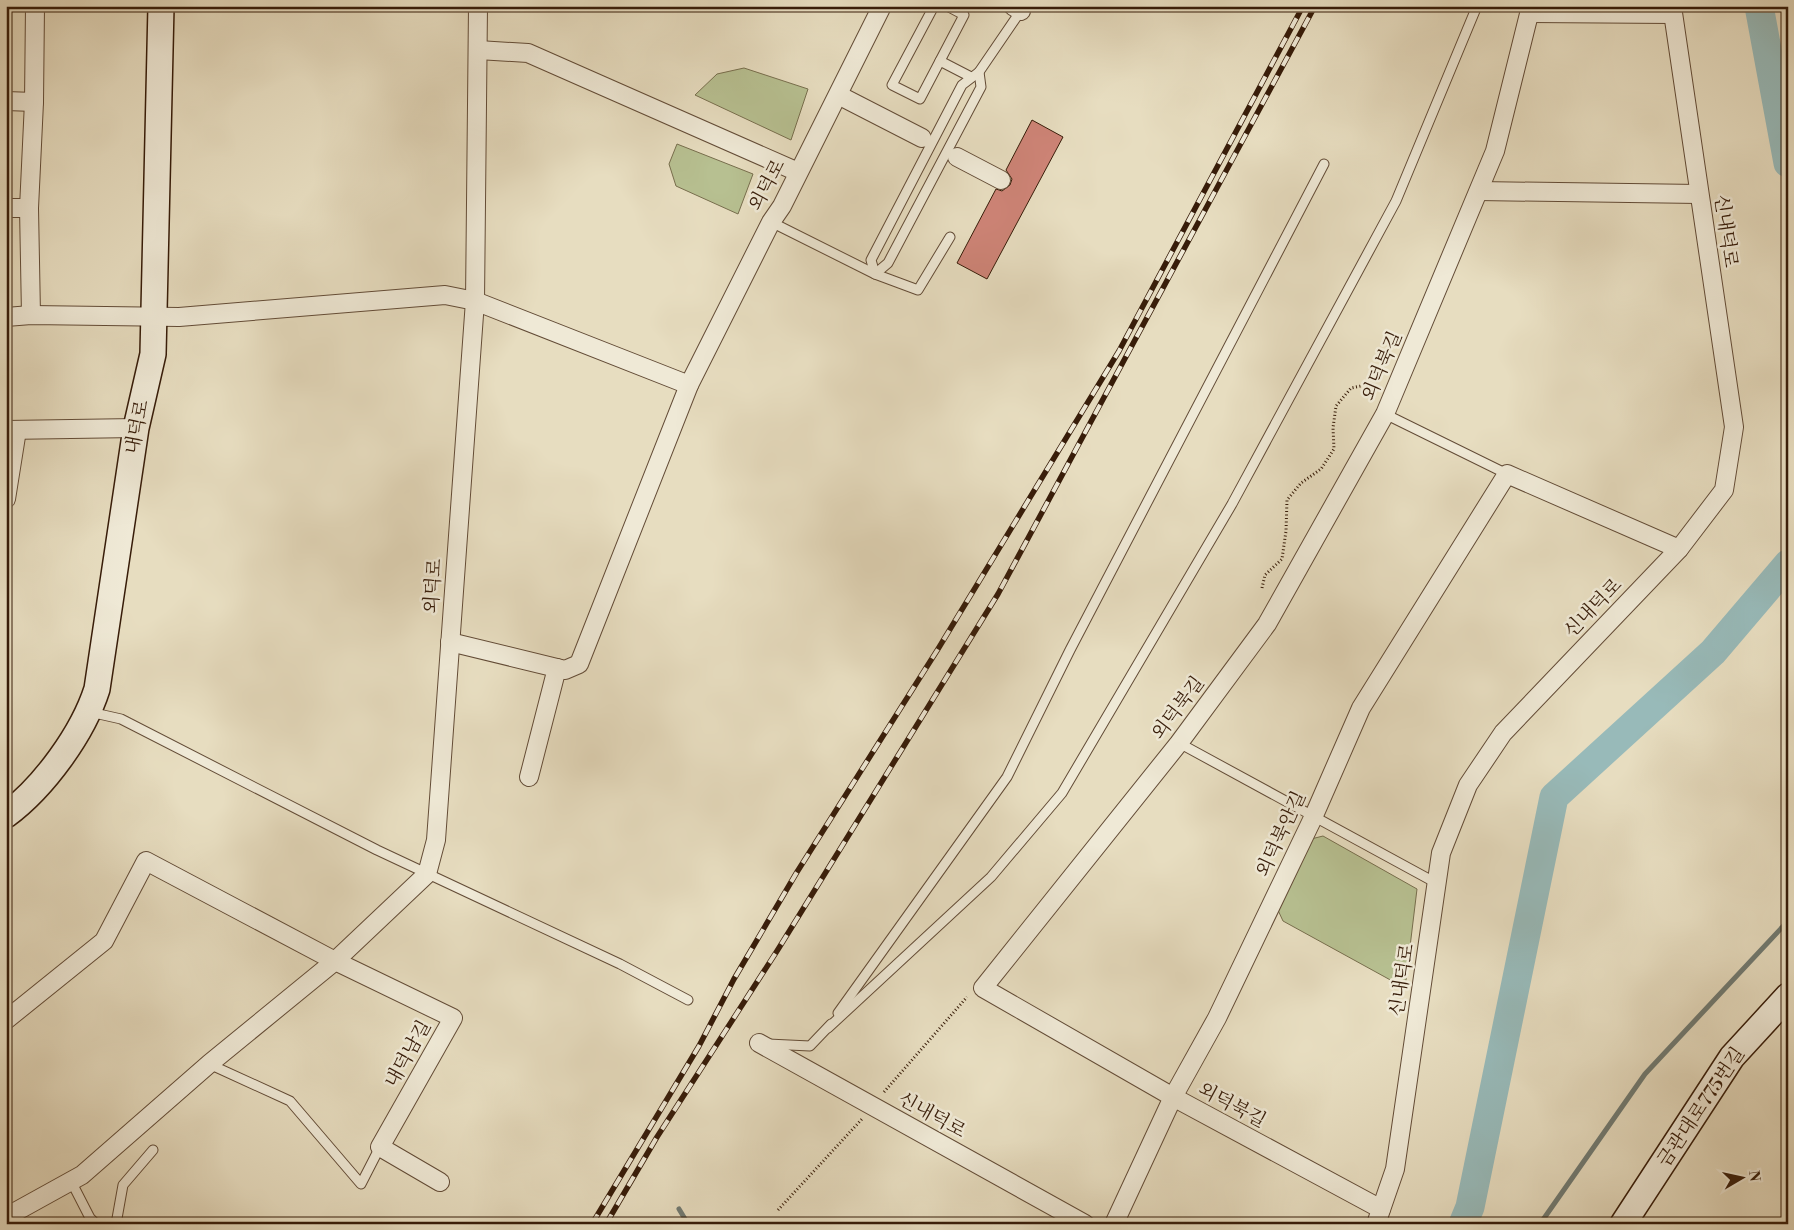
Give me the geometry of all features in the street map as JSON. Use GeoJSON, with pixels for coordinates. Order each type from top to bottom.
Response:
{"type":"FeatureCollection","features":[{"type":"Feature","properties":{"kind":"street"},"geometry":{"type":"LineString","coordinates":[[31,315],[29,208],[34,102],[35,6]]}},
{"type":"Feature","properties":{"kind":"street","name":"내덕로"},"geometry":{"type":"LineString","coordinates":[[6,815],[16,808],[53,767],[90,712],[97,689],[136,428],[153,354],[161,6]]}},
{"type":"Feature","properties":{"kind":"street","name":"외덕로"},"geometry":{"type":"LineString","coordinates":[[427,874],[436,840],[475,301],[478,6]]}},
{"type":"Feature","properties":{"kind":"street","name":"외덕로"},"geometry":{"type":"LineString","coordinates":[[557,668],[565,670],[579,664],[689,385],[771,222],[782,206],[882,6]]}},
{"type":"Feature","properties":{"kind":"street"},"geometry":{"type":"LineString","coordinates":[[1531,10],[1672,10]]}},
{"type":"Feature","properties":{"kind":"street","name":"외덕북길"},"geometry":{"type":"LineString","coordinates":[[1379,1216],[983,988],[1179,743],[1267,624],[1385,414],[1495,151],[1531,10]]}},
{"type":"Feature","properties":{"kind":"street","name":"신내덕로"},"geometry":{"type":"LineString","coordinates":[[1379,1216],[1395,1169],[1441,853],[1468,785],[1503,733],[1679,549],[1724,490],[1734,427],[1672,10]]}},
{"type":"Feature","properties":{"kind":"street"},"geometry":{"type":"LineString","coordinates":[[478,50],[528,54],[798,172]]}},
{"type":"Feature","properties":{"kind":"street"},"geometry":{"type":"LineString","coordinates":[[846,100],[922,138]]}},
{"type":"Feature","properties":{"kind":"street"},"geometry":{"type":"LineString","coordinates":[[6,102],[34,102]]}},
{"type":"Feature","properties":{"kind":"street"},"geometry":{"type":"LineString","coordinates":[[957,157],[1001,180]]}},
{"type":"Feature","properties":{"kind":"street"},"geometry":{"type":"LineString","coordinates":[[1479,191],[1699,194]]}},
{"type":"Feature","properties":{"kind":"street"},"geometry":{"type":"LineString","coordinates":[[6,208],[29,208]]}},
{"type":"Feature","properties":{"kind":"street"},"geometry":{"type":"LineString","coordinates":[[6,317],[31,315],[179,317],[445,295],[475,301],[689,385]]}},
{"type":"Feature","properties":{"kind":"street"},"geometry":{"type":"LineString","coordinates":[[6,499],[12,430],[136,428]]}},
{"type":"Feature","properties":{"kind":"street"},"geometry":{"type":"LineString","coordinates":[[1507,474],[1679,549]]}},
{"type":"Feature","properties":{"kind":"street","name":"외덕북안길"},"geometry":{"type":"LineString","coordinates":[[1114,1224],[1173,1097],[1217,1018],[1314,816],[1361,708],[1507,474]]}},
{"type":"Feature","properties":{"kind":"street"},"geometry":{"type":"LineString","coordinates":[[450,642],[557,668],[529,777]]}},
{"type":"Feature","properties":{"kind":"street"},"geometry":{"type":"LineString","coordinates":[[6,1020],[104,941],[146,861],[335,961]]}},
{"type":"Feature","properties":{"kind":"street"},"geometry":{"type":"LineString","coordinates":[[6,1216],[82,1175],[209,1064],[335,961],[427,874]]}},
{"type":"Feature","properties":{"kind":"street","name":"내덕남길"},"geometry":{"type":"LineString","coordinates":[[335,961],[453,1018],[380,1147]]}},
{"type":"Feature","properties":{"kind":"street","name":"금관대로775번길"},"geometry":{"type":"LineString","coordinates":[[1623,1224],[1732,1057],[1788,996]]}},
{"type":"Feature","properties":{"kind":"street","name":"신내덕로"},"geometry":{"type":"LineString","coordinates":[[759,1043],[1085,1224]]}},
{"type":"Feature","properties":{"kind":"street"},"geometry":{"type":"LineString","coordinates":[[380,1147],[440,1182]]}},
{"type":"Feature","properties":{"kind":"lane"},"geometry":{"type":"LineString","coordinates":[[934,6],[892,85],[920,99],[964,15],[947,6]]}},
{"type":"Feature","properties":{"kind":"lane"},"geometry":{"type":"LineString","coordinates":[[759,1043],[810,1046],[991,877],[1062,793],[1232,504],[1396,201],[1477,6]]}},
{"type":"Feature","properties":{"kind":"lane"},"geometry":{"type":"LineString","coordinates":[[876,274],[871,260],[962,84],[975,75],[1019,8]]}},
{"type":"Feature","properties":{"kind":"lane"},"geometry":{"type":"LineString","coordinates":[[876,274],[888,263],[981,87],[975,75],[940,61]]}},
{"type":"Feature","properties":{"kind":"lane"},"geometry":{"type":"LineString","coordinates":[[828,1028],[1008,777],[1070,650],[1324,164]]}},
{"type":"Feature","properties":{"kind":"lane"},"geometry":{"type":"LineString","coordinates":[[771,222],[876,274],[918,290],[950,237]]}},
{"type":"Feature","properties":{"kind":"lane"},"geometry":{"type":"LineString","coordinates":[[1385,414],[1507,474]]}},
{"type":"Feature","properties":{"kind":"lane"},"geometry":{"type":"LineString","coordinates":[[90,712],[121,718],[427,874],[620,964],[688,1000]]}},
{"type":"Feature","properties":{"kind":"lane"},"geometry":{"type":"LineString","coordinates":[[1179,743],[1438,884]]}},
{"type":"Feature","properties":{"kind":"lane","name":"내덕남길"},"geometry":{"type":"LineString","coordinates":[[209,1064],[290,1101],[361,1184],[380,1147]]}},
{"type":"Feature","properties":{"kind":"lane"},"geometry":{"type":"LineString","coordinates":[[116,1224],[122,1185],[153,1150]]}},
{"type":"Feature","properties":{"kind":"lane"},"geometry":{"type":"LineString","coordinates":[[71,1181],[90,1218],[96,1224]]}},
{"type":"Feature","properties":{"kind":"path"},"geometry":{"type":"LineString","coordinates":[[1262,588],[1265,575],[1282,559],[1286,531],[1287,500],[1301,483],[1320,469],[1334,449],[1333,428],[1336,406],[1351,388],[1371,384],[1380,391]]}},
{"type":"Feature","properties":{"kind":"path"},"geometry":{"type":"LineString","coordinates":[[884,1092],[967,997]]}},
{"type":"Feature","properties":{"kind":"path"},"geometry":{"type":"LineString","coordinates":[[778,1210],[864,1116]]}},
{"type":"Feature","properties":{"kind":"green space"},"geometry":{"type":"Polygon","coordinates":[[[744,68],[808,89],[791,140],[695,95],[717,74],[744,68]]]}},
{"type":"Feature","properties":{"kind":"green space"},"geometry":{"type":"Polygon","coordinates":[[[677,144],[753,174],[738,214],[676,186],[669,164],[677,144]]]}},
{"type":"Feature","properties":{"kind":"green space"},"geometry":{"type":"Polygon","coordinates":[[[1323,836],[1417,889],[1405,988],[1283,921],[1277,908],[1311,839],[1323,836]]]}},
{"type":"Feature","properties":{"kind":"building"},"geometry":{"type":"Polygon","coordinates":[[[1032,120],[1063,137],[987,279],[957,263],[996,189],[1002,191],[1010,185],[1012,179],[1006,170],[1032,120]]]}},
{"type":"Feature","properties":{"kind":"waterway"},"geometry":{"type":"LineString","coordinates":[[1759,6],[1788,163]]}},
{"type":"Feature","properties":{"kind":"waterway"},"geometry":{"type":"LineString","coordinates":[[1463,1224],[1470,1207],[1554,797],[1713,652],[1788,564]]}},
{"type":"Feature","properties":{"kind":"waterway"},"geometry":{"type":"LineString","coordinates":[[1540,1224],[1645,1074],[1788,921]]}},
{"type":"Feature","properties":{"kind":"waterway"},"geometry":{"type":"LineString","coordinates":[[679,1209],[688,1224]]}},
{"type":"Feature","properties":{"kind":"railway"},"geometry":{"type":"LineString","coordinates":[[592,1224],[699,1046],[734,979],[797,872],[938,649],[1119,351],[1303,6]]}},
{"type":"Feature","properties":{"kind":"railway"},"geometry":{"type":"LineString","coordinates":[[606,1224],[657,1137],[777,951],[998,594],[1315,6]]}}]}
